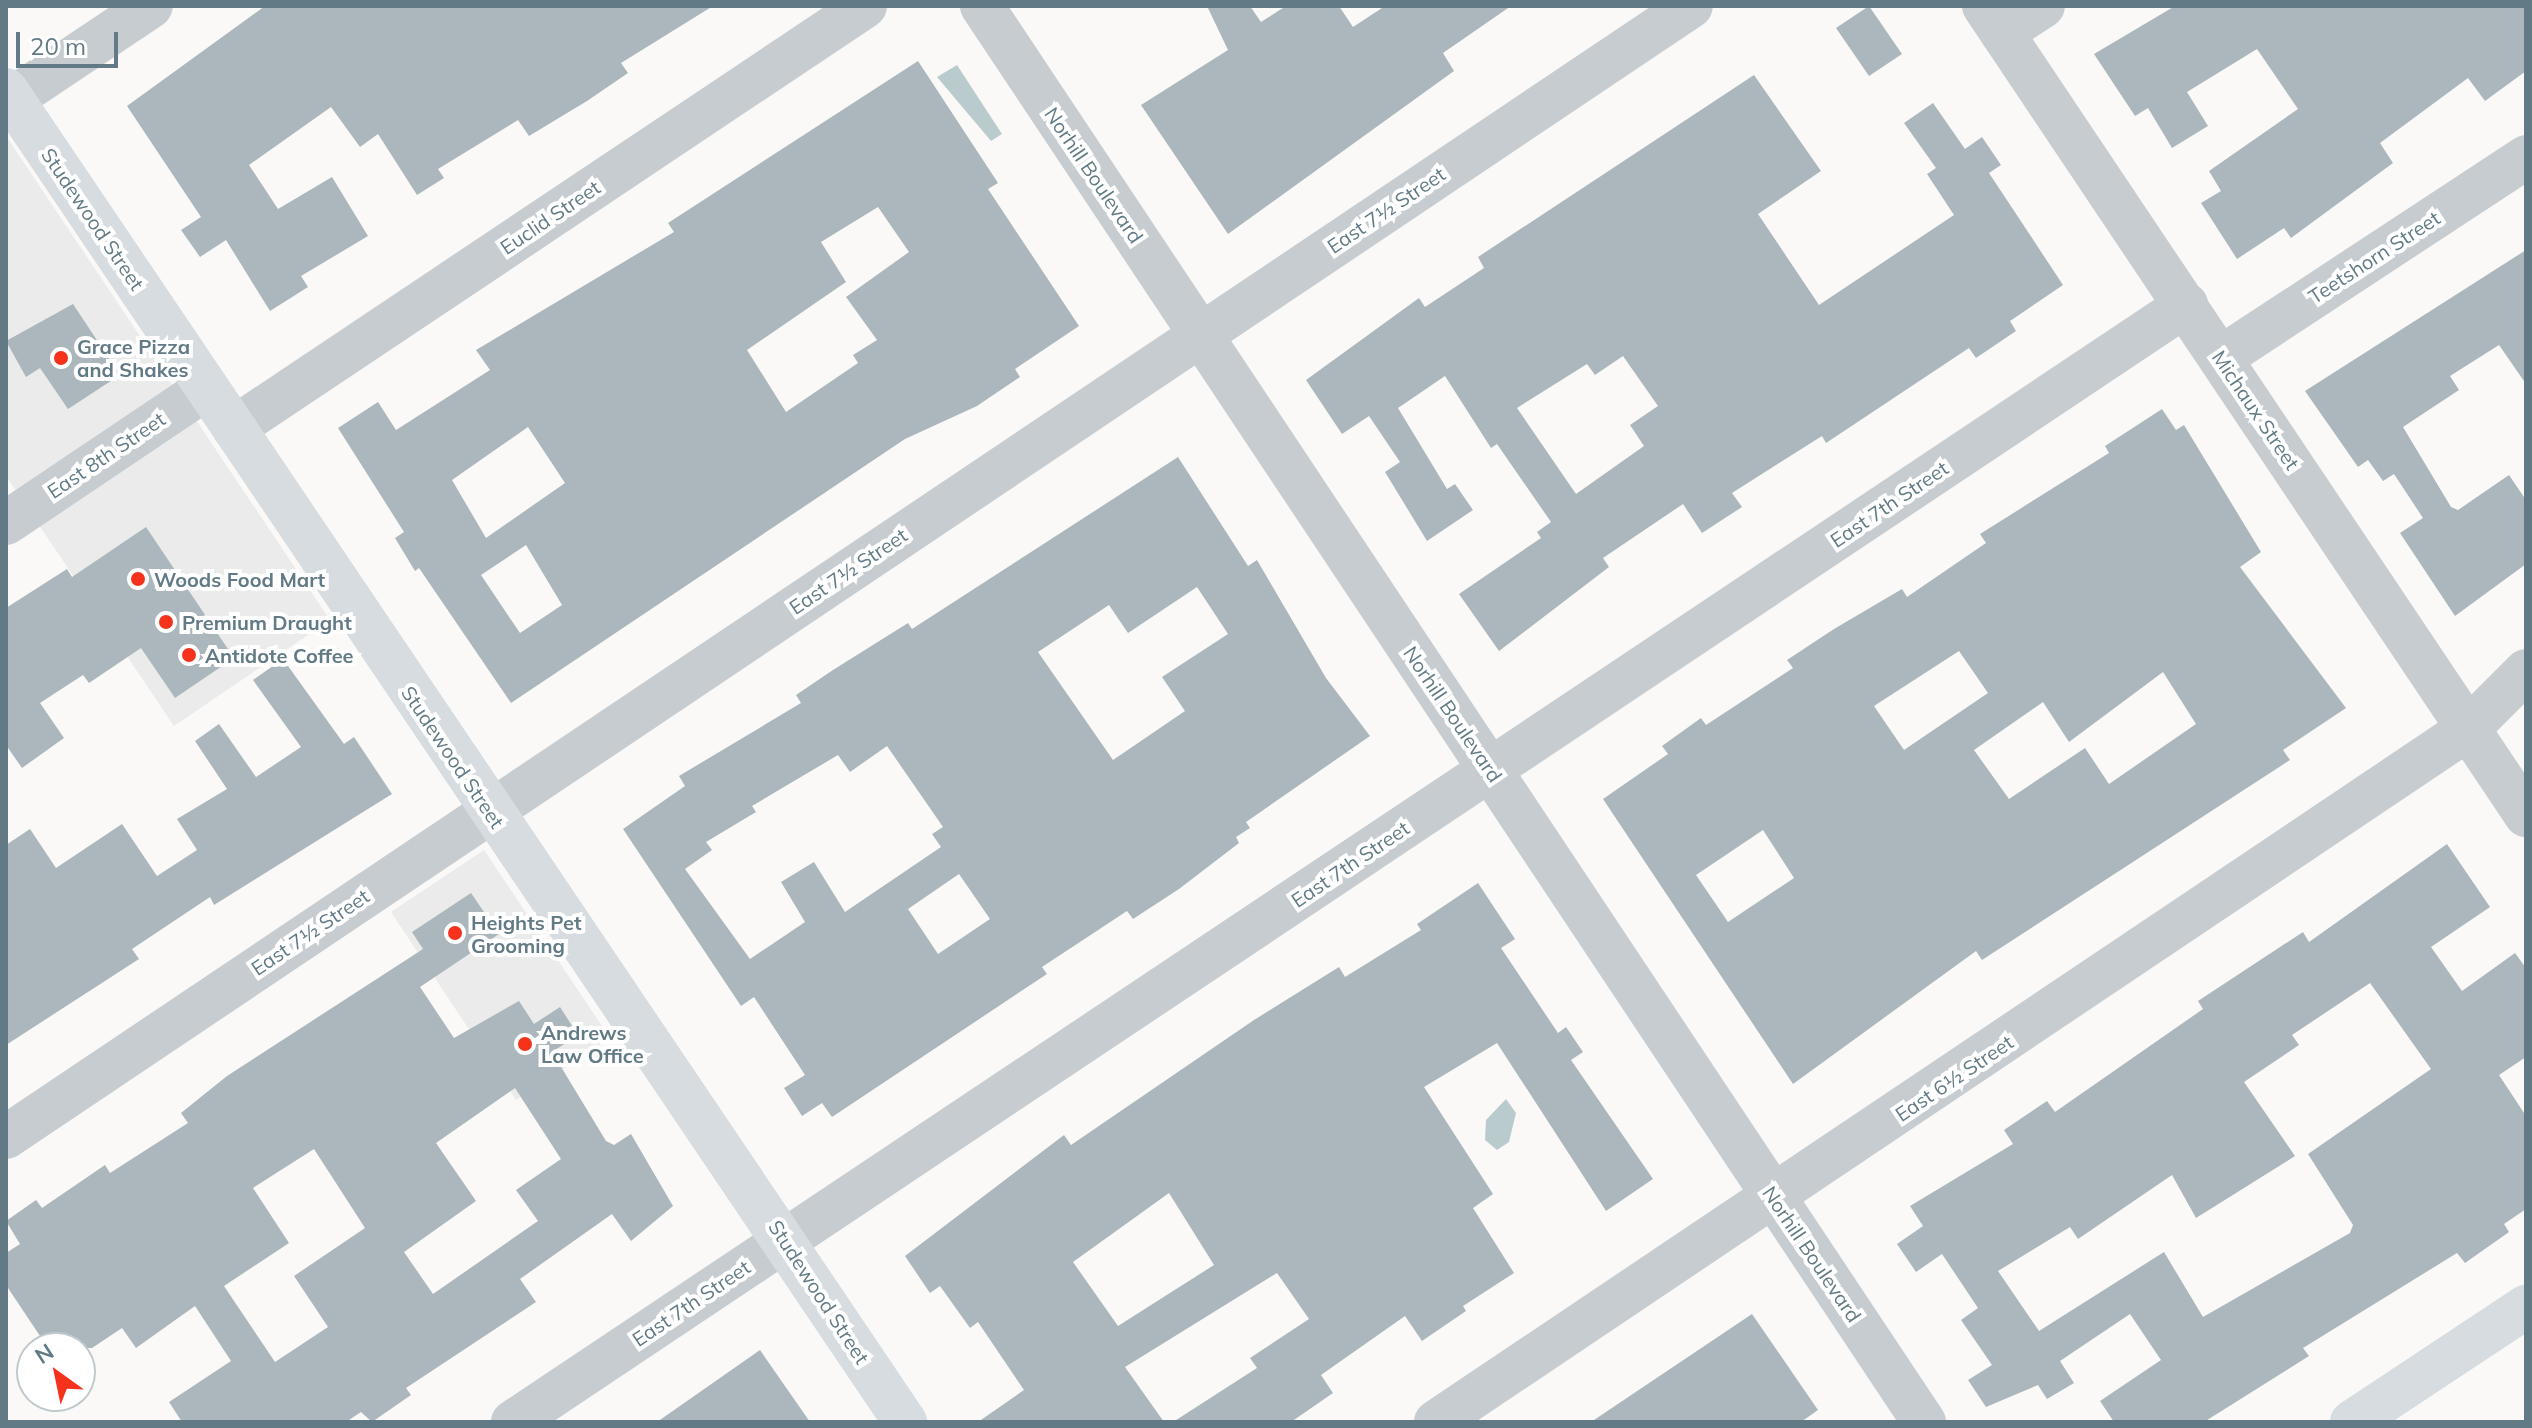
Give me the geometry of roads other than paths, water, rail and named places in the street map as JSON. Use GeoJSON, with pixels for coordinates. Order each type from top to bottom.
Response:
{"type":"FeatureCollection","features":[{"type":"Feature","properties":{"kind":"main road","name":"Studewood Street"},"geometry":{"type":"LineString","coordinates":[[9,94],[489,812],[786,1240],[905,1422]]}},
{"type":"Feature","properties":{"kind":"main road"},"geometry":{"type":"LineString","coordinates":[[2352,1422],[2526,1307]]}},
{"type":"Feature","properties":{"kind":"street"},"geometry":{"type":"LineString","coordinates":[[9,94],[151,6]]}},
{"type":"Feature","properties":{"kind":"street","name":"Euclid Street"},"geometry":{"type":"LineString","coordinates":[[234,428],[865,6]]}},
{"type":"Feature","properties":{"kind":"street","name":"Norhill Boulevard"},"geometry":{"type":"LineString","coordinates":[[982,6],[1924,1422]]}},
{"type":"Feature","properties":{"kind":"street","name":"East 7½ Street"},"geometry":{"type":"LineString","coordinates":[[6,1137],[1691,6]]}},
{"type":"Feature","properties":{"kind":"street"},"geometry":{"type":"LineString","coordinates":[[1993,20],[2043,6]]}},
{"type":"Feature","properties":{"kind":"street","name":"Michaux Street"},"geometry":{"type":"LineString","coordinates":[[1993,20],[2222,357],[2526,815]]}},
{"type":"Feature","properties":{"kind":"street","name":"Teetshorn Street"},"geometry":{"type":"LineString","coordinates":[[2222,357],[2526,157]]}},
{"type":"Feature","properties":{"kind":"street","name":"East 7th Street"},"geometry":{"type":"LineString","coordinates":[[513,1422],[2186,305]]}},
{"type":"Feature","properties":{"kind":"street","name":"East 8th Street"},"geometry":{"type":"LineString","coordinates":[[6,523],[207,388]]}},
{"type":"Feature","properties":{"kind":"street","name":"East 6½ Street"},"geometry":{"type":"LineString","coordinates":[[1436,1422],[1775,1199],[2468,729],[2526,671]]}},
{"type":"Feature","properties":{"kind":"place","name":"Grace Pizza and Shakes"},"geometry":{"type":"Point","coordinates":[61,358]}},
{"type":"Feature","properties":{"kind":"place","name":"Woods Food Mart"},"geometry":{"type":"Point","coordinates":[138,579]}},
{"type":"Feature","properties":{"kind":"place","name":"Premium Draught"},"geometry":{"type":"Point","coordinates":[166,622]}},
{"type":"Feature","properties":{"kind":"place","name":"Antidote Coffee"},"geometry":{"type":"Point","coordinates":[189,655]}},
{"type":"Feature","properties":{"kind":"place","name":"Heights Pet Grooming"},"geometry":{"type":"Point","coordinates":[455,933]}},
{"type":"Feature","properties":{"kind":"place","name":"Andrews Law Office"},"geometry":{"type":"Point","coordinates":[525,1044]}}]}
